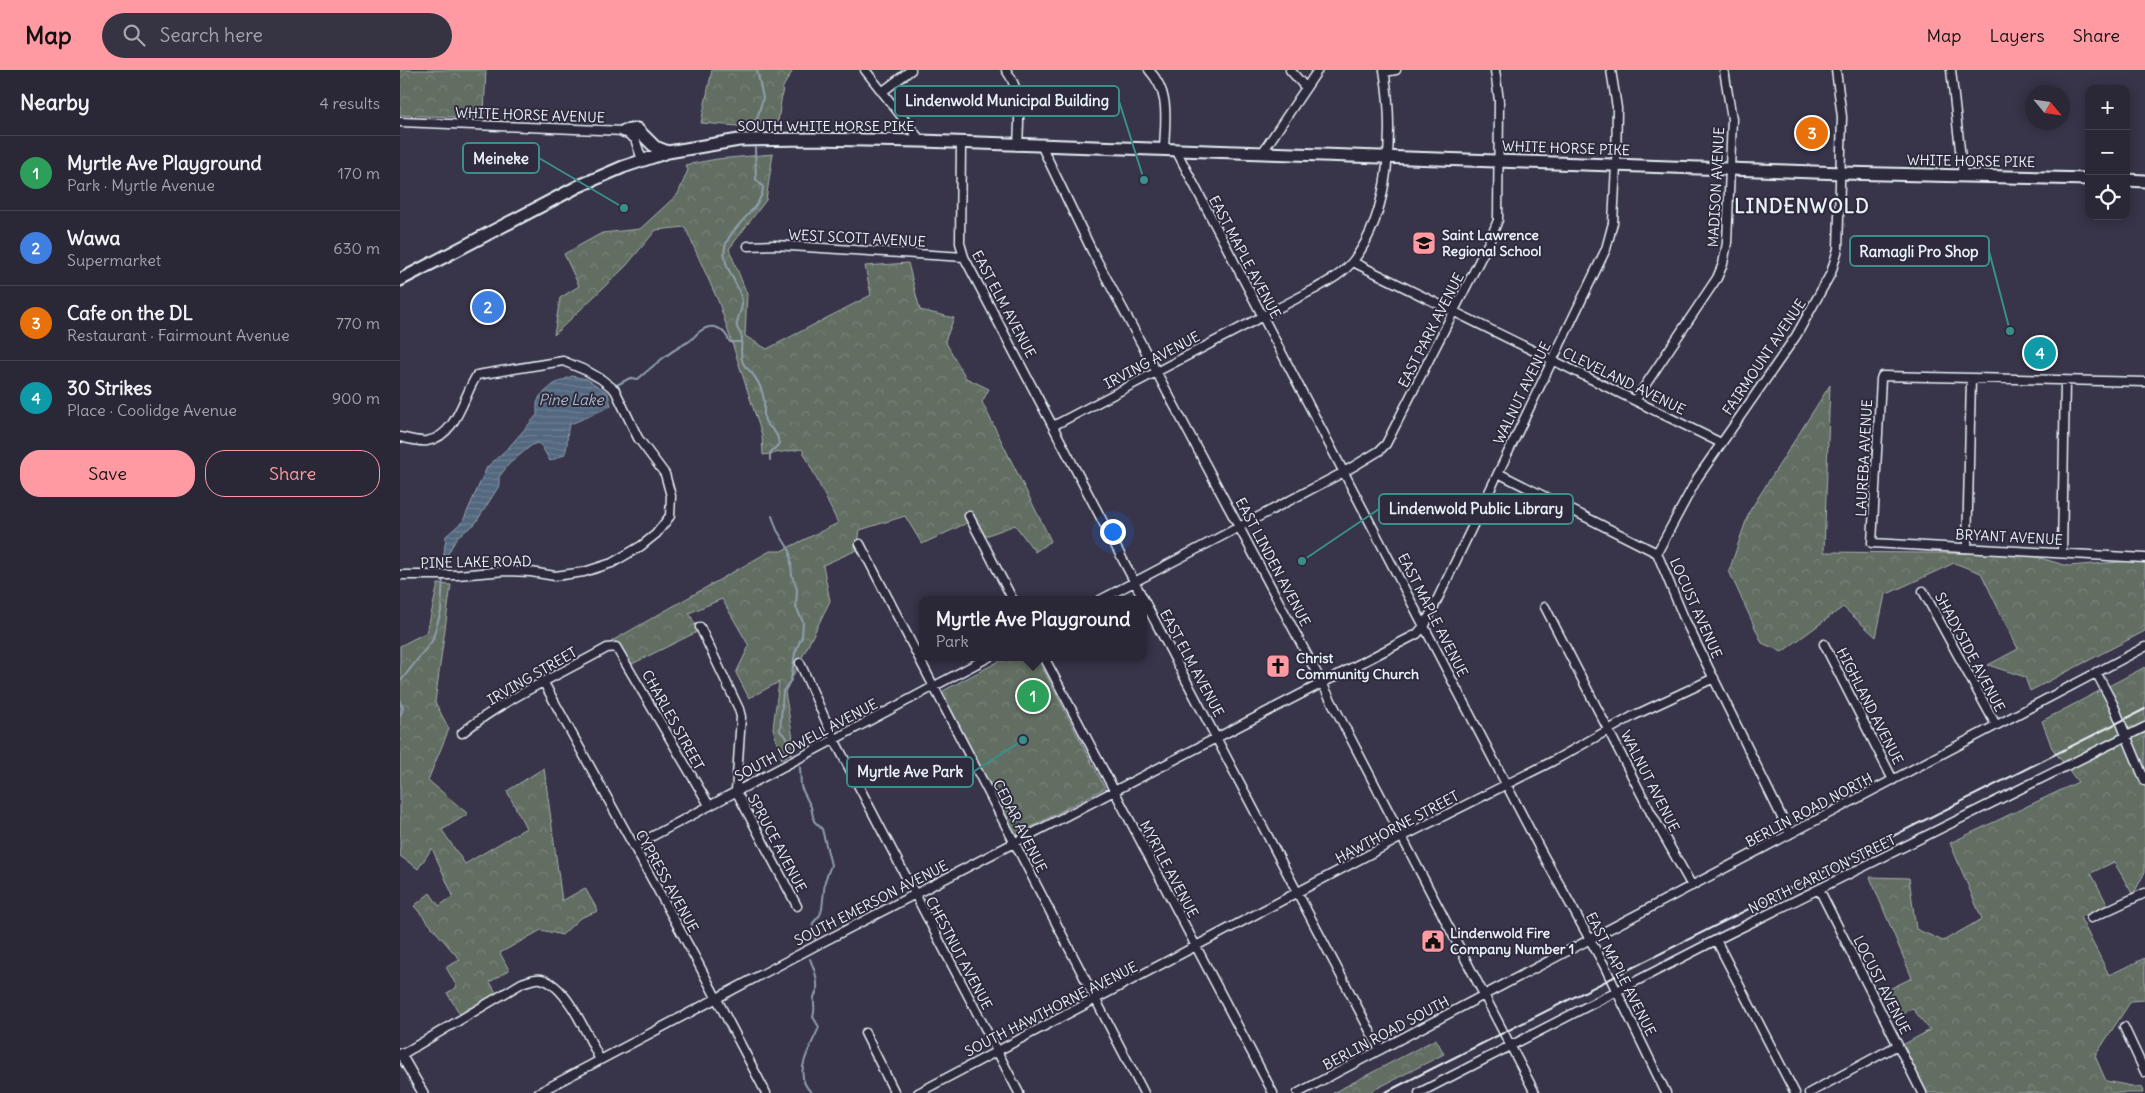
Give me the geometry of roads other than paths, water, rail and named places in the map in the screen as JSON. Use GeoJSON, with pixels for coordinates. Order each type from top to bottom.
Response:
{"type":"FeatureCollection","features":[{"type":"Feature","properties":{"kind":"highway"},"geometry":{"type":"LineString","coordinates":[[624,131],[637,129],[654,147],[668,152]]}},
{"type":"Feature","properties":{"kind":"highway","name":"SOUTH WHITE HORSE PIKE"},"geometry":{"type":"LineString","coordinates":[[400,280],[579,186],[642,160],[668,152],[725,141],[750,139],[921,141],[1042,147]]}},
{"type":"Feature","properties":{"kind":"highway","name":"WHITE HORSE PIKE"},"geometry":{"type":"LineString","coordinates":[[1042,147],[1842,173],[2085,179]]}},
{"type":"Feature","properties":{"kind":"highway"},"geometry":{"type":"LineString","coordinates":[[2130,180],[2145,181]]}},
{"type":"Feature","properties":{"kind":"main road"},"geometry":{"type":"LineString","coordinates":[[401,1054],[423,1093]]}},
{"type":"Feature","properties":{"kind":"street"},"geometry":{"type":"LineString","coordinates":[[865,70],[921,141]]}},
{"type":"Feature","properties":{"kind":"street"},"geometry":{"type":"LineString","coordinates":[[882,92],[911,70]]}},
{"type":"Feature","properties":{"kind":"street"},"geometry":{"type":"LineString","coordinates":[[1006,70],[1014,82],[1019,97],[1018,146]]}},
{"type":"Feature","properties":{"kind":"street"},"geometry":{"type":"LineString","coordinates":[[1149,70],[1162,87],[1165,99],[1164,150]]}},
{"type":"Feature","properties":{"kind":"street"},"geometry":{"type":"LineString","coordinates":[[1290,70],[1306,88]]}},
{"type":"Feature","properties":{"kind":"street"},"geometry":{"type":"LineString","coordinates":[[1262,153],[1318,70]]}},
{"type":"Feature","properties":{"kind":"street"},"geometry":{"type":"LineString","coordinates":[[1353,262],[1369,233],[1384,189],[1389,109],[1384,71],[1396,70]]}},
{"type":"Feature","properties":{"kind":"street","name":"EAST PARK AVENUE"},"geometry":{"type":"LineString","coordinates":[[1344,472],[1382,448],[1392,434],[1490,240],[1498,220],[1499,101],[1495,70]]}},
{"type":"Feature","properties":{"kind":"street","name":"WALNUT AVENUE"},"geometry":{"type":"LineString","coordinates":[[1425,625],[1606,249],[1613,223],[1616,166],[1617,108],[1611,70]]}},
{"type":"Feature","properties":{"kind":"street","name":"MADISON AVENUE"},"geometry":{"type":"LineString","coordinates":[[1636,399],[1717,278],[1723,264],[1727,243],[1732,119],[1724,70]]}},
{"type":"Feature","properties":{"kind":"street","name":"FAIRMOUNT AVENUE"},"geometry":{"type":"LineString","coordinates":[[1657,553],[1698,477],[1796,336],[1831,273],[1838,249],[1842,173],[1842,117],[1836,70]]}},
{"type":"Feature","properties":{"kind":"street"},"geometry":{"type":"LineString","coordinates":[[1952,70],[1963,176]]}},
{"type":"Feature","properties":{"kind":"street","name":"WHITE HORSE AVENUE"},"geometry":{"type":"LineString","coordinates":[[400,122],[624,131],[635,139],[642,160]]}},
{"type":"Feature","properties":{"kind":"street","name":"EAST ELM AVENUE"},"geometry":{"type":"LineString","coordinates":[[961,144],[960,243],[964,257],[1143,596]]}},
{"type":"Feature","properties":{"kind":"street","name":"EAST LINDEN AVENUE"},"geometry":{"type":"LineString","coordinates":[[1042,147],[1092,251],[1322,683],[1535,1093]]}},
{"type":"Feature","properties":{"kind":"street","name":"EAST MAPLE AVENUE"},"geometry":{"type":"LineString","coordinates":[[1176,150],[1425,625],[1506,784],[1590,940],[1666,1093]]}},
{"type":"Feature","properties":{"kind":"street","name":"WEST SCOTT AVENUE"},"geometry":{"type":"LineString","coordinates":[[748,246],[774,245],[964,257]]}},
{"type":"Feature","properties":{"kind":"street","name":"IRVING AVENUE"},"geometry":{"type":"LineString","coordinates":[[1053,426],[1336,277],[1353,262]]}},
{"type":"Feature","properties":{"kind":"street","name":"CLEVELAND AVENUE"},"geometry":{"type":"LineString","coordinates":[[1353,262],[1636,399],[1721,443]]}},
{"type":"Feature","properties":{"kind":"street","name":"PINE LAKE ROAD"},"geometry":{"type":"LineString","coordinates":[[400,437],[425,441],[443,434],[461,409],[470,386],[477,375],[563,361],[587,371],[615,390],[638,438],[658,463],[670,484],[672,505],[670,516],[656,534],[612,563],[568,576],[506,571],[448,575],[400,575]]}},
{"type":"Feature","properties":{"kind":"street","name":"LAUREBA AVENUE"},"geometry":{"type":"LineString","coordinates":[[1872,543],[1882,376],[1971,378]]}},
{"type":"Feature","properties":{"kind":"street"},"geometry":{"type":"LineString","coordinates":[[1967,548],[1971,378],[2145,382]]}},
{"type":"Feature","properties":{"kind":"street"},"geometry":{"type":"LineString","coordinates":[[2062,552],[2065,381]]}},
{"type":"Feature","properties":{"kind":"street"},"geometry":{"type":"LineString","coordinates":[[1107,596],[1344,472]]}},
{"type":"Feature","properties":{"kind":"street","name":"LOCUST AVENUE"},"geometry":{"type":"LineString","coordinates":[[1498,473],[1657,553],[1684,618],[1790,834]]}},
{"type":"Feature","properties":{"kind":"street"},"geometry":{"type":"LineString","coordinates":[[969,516],[1012,596]]}},
{"type":"Feature","properties":{"kind":"street","name":"BRYANT AVENUE"},"geometry":{"type":"LineString","coordinates":[[1872,543],[2145,558]]}},
{"type":"Feature","properties":{"kind":"street","name":"CEDAR AVENUE"},"geometry":{"type":"LineString","coordinates":[[860,544],[919,657]]}},
{"type":"Feature","properties":{"kind":"street","name":"SHADYSIDE AVENUE"},"geometry":{"type":"LineString","coordinates":[[1923,591],[1996,726]]}},
{"type":"Feature","properties":{"kind":"street","name":"EAST ELM AVENUE"},"geometry":{"type":"LineString","coordinates":[[1147,604],[1297,895],[1380,1050]]}},
{"type":"Feature","properties":{"kind":"street","name":"WALNUT AVENUE"},"geometry":{"type":"LineString","coordinates":[[1544,607],[1692,886]]}},
{"type":"Feature","properties":{"kind":"street","name":"SOUTH EMERSON AVENUE"},"geometry":{"type":"LineString","coordinates":[[538,1093],[716,998],[1417,634],[1425,625]]}},
{"type":"Feature","properties":{"kind":"street"},"geometry":{"type":"LineString","coordinates":[[700,627],[741,717],[736,791]]}},
{"type":"Feature","properties":{"kind":"street","name":"HIGHLAND AVENUE"},"geometry":{"type":"LineString","coordinates":[[1824,644],[1893,780]]}},
{"type":"Feature","properties":{"kind":"street","name":"IRVING STREET"},"geometry":{"type":"LineString","coordinates":[[462,733],[528,690],[607,648],[616,647]]}},
{"type":"Feature","properties":{"kind":"street","name":"CHARLES STREET"},"geometry":{"type":"LineString","coordinates":[[616,647],[708,805]]}},
{"type":"Feature","properties":{"kind":"street","name":"BERLIN ROAD NORTH"},"geometry":{"type":"LineString","coordinates":[[1485,995],[2145,647]]}},
{"type":"Feature","properties":{"kind":"street","name":"CEDAR AVENUE"},"geometry":{"type":"LineString","coordinates":[[921,661],[1144,1093]]}},
{"type":"Feature","properties":{"kind":"street","name":"SOUTH LOWELL AVENUE"},"geometry":{"type":"LineString","coordinates":[[634,846],[982,661]]}},
{"type":"Feature","properties":{"kind":"street","name":"MYRTLE AVENUE"},"geometry":{"type":"LineString","coordinates":[[1046,661],[1273,1093]]}},
{"type":"Feature","properties":{"kind":"street","name":"CHESTNUT AVENUE"},"geometry":{"type":"LineString","coordinates":[[800,663],[834,739],[1019,1093]]}},
{"type":"Feature","properties":{"kind":"street"},"geometry":{"type":"LineString","coordinates":[[2096,672],[2128,737],[2145,781]]}},
{"type":"Feature","properties":{"kind":"street","name":"HAWTHORNE STREET"},"geometry":{"type":"LineString","coordinates":[[1197,947],[1402,837],[1714,678]]}},
{"type":"Feature","properties":{"kind":"street","name":"CYPRESS AVENUE"},"geometry":{"type":"LineString","coordinates":[[544,683],[634,846],[766,1093]]}},
{"type":"Feature","properties":{"kind":"street","name":"NORTH CARLTON STREET"},"geometry":{"type":"LineString","coordinates":[[1422,1092],[1716,940],[2145,727]]}},
{"type":"Feature","properties":{"kind":"street","name":"SPRUCE AVENUE"},"geometry":{"type":"LineString","coordinates":[[736,791],[797,906]]}},
{"type":"Feature","properties":{"kind":"street","name":"LOCUST AVENUE"},"geometry":{"type":"LineString","coordinates":[[1819,889],[1922,1093]]}},
{"type":"Feature","properties":{"kind":"street"},"geometry":{"type":"LineString","coordinates":[[2091,918],[2145,893]]}},
{"type":"Feature","properties":{"kind":"street"},"geometry":{"type":"LineString","coordinates":[[1716,940],[1795,1093]]}},
{"type":"Feature","properties":{"kind":"street","name":"SOUTH HAWTHORNE AVENUE"},"geometry":{"type":"LineString","coordinates":[[918,1093],[1197,947]]}},
{"type":"Feature","properties":{"kind":"street"},"geometry":{"type":"LineString","coordinates":[[401,1054],[522,983],[536,979],[549,981],[560,990],[600,1060]]}},
{"type":"Feature","properties":{"kind":"street","name":"BERLIN ROAD SOUTH"},"geometry":{"type":"LineString","coordinates":[[1298,1093],[1485,995]]}},
{"type":"Feature","properties":{"kind":"street"},"geometry":{"type":"LineString","coordinates":[[2124,1027],[2145,1072]]}},
{"type":"Feature","properties":{"kind":"street"},"geometry":{"type":"LineString","coordinates":[[865,1033],[895,1093]]}},
{"type":"Feature","properties":{"kind":"street"},"geometry":{"type":"LineString","coordinates":[[1809,1093],[1898,1045]]}},
{"type":"Feature","properties":{"kind":"water","name":"Pine Lake"},"geometry":{"type":"Polygon","coordinates":[[[572,376],[587,379],[608,393],[611,406],[569,425],[564,455],[550,461],[541,445],[537,443],[509,464],[499,477],[499,486],[475,524],[458,536],[447,555],[445,570],[442,571],[446,536],[463,521],[487,467],[509,447],[537,415],[537,403],[540,396],[554,384],[572,376]]]}},
{"type":"Feature","properties":{"kind":"waterway"},"geometry":{"type":"LineString","coordinates":[[755,126],[763,98],[757,70]]}},
{"type":"Feature","properties":{"kind":"waterway"},"geometry":{"type":"LineString","coordinates":[[755,148],[756,179],[763,187],[762,195],[753,209],[733,231],[728,239],[724,254],[742,301],[737,324],[742,337],[742,360],[760,386],[764,398],[765,421],[776,433],[778,439],[779,444],[770,453],[770,460]]}},
{"type":"Feature","properties":{"kind":"waterway"},"geometry":{"type":"LineString","coordinates":[[615,386],[630,378],[638,379],[674,350],[709,327],[722,330],[730,342],[740,342]]}},
{"type":"Feature","properties":{"kind":"waterway"},"geometry":{"type":"LineString","coordinates":[[772,516],[777,530],[790,551],[792,576],[797,589],[796,607],[803,622],[802,636],[795,653],[791,680],[783,691],[780,731],[787,738],[791,755]]}},
{"type":"Feature","properties":{"kind":"waterway"},"geometry":{"type":"LineString","coordinates":[[400,682],[432,641],[441,611],[443,576]]}},
{"type":"Feature","properties":{"kind":"waterway"},"geometry":{"type":"LineString","coordinates":[[400,702],[403,708],[400,716]]}},
{"type":"Feature","properties":{"kind":"waterway"},"geometry":{"type":"LineString","coordinates":[[800,767],[801,787],[811,807],[814,821],[822,829],[831,865],[825,881],[822,909],[820,915],[813,923],[812,931],[816,941]]}},
{"type":"Feature","properties":{"kind":"waterway"},"geometry":{"type":"LineString","coordinates":[[810,959],[817,986],[814,997],[813,1017],[819,1027],[805,1060],[803,1077],[812,1093]]}},
{"type":"Feature","properties":{"kind":"railway"},"geometry":{"type":"LineString","coordinates":[[1384,1093],[2145,709]]}},
{"type":"Feature","properties":{"kind":"place","name":"Cafe on the DL"},"geometry":{"type":"Point","coordinates":[1812,133]}},
{"type":"Feature","properties":{"kind":"place","name":"Lindenwold Municipal Building"},"geometry":{"type":"Point","coordinates":[1144,180]}},
{"type":"Feature","properties":{"kind":"place","name":"Meineke"},"geometry":{"type":"Point","coordinates":[624,208]}},
{"type":"Feature","properties":{"kind":"place","name":"Saint Lawrence Regional School"},"geometry":{"type":"Point","coordinates":[1424,243]}},
{"type":"Feature","properties":{"kind":"place","name":"Wawa"},"geometry":{"type":"Point","coordinates":[488,307]}},
{"type":"Feature","properties":{"kind":"place","name":"Ramagli Pro Shop"},"geometry":{"type":"Point","coordinates":[2010,331]}},
{"type":"Feature","properties":{"kind":"place","name":"30 Strikes"},"geometry":{"type":"Point","coordinates":[2040,353]}},
{"type":"Feature","properties":{"kind":"place","name":"Lindenwold Public Library"},"geometry":{"type":"Point","coordinates":[1302,561]}},
{"type":"Feature","properties":{"kind":"place","name":"Christ Community Church"},"geometry":{"type":"Point","coordinates":[1278,666]}},
{"type":"Feature","properties":{"kind":"place","name":"Myrtle Ave Playground"},"geometry":{"type":"Point","coordinates":[1033,696]}},
{"type":"Feature","properties":{"kind":"place","name":"Myrtle Ave Park"},"geometry":{"type":"Point","coordinates":[1023,740]}},
{"type":"Feature","properties":{"kind":"place","name":"Lindenwold Fire Company Number 1"},"geometry":{"type":"Point","coordinates":[1433,941]}},
{"type":"Feature","properties":{"kind":"district","name":"LINDENWOLD"},"geometry":{"type":"Point","coordinates":[1802,206]}}]}
